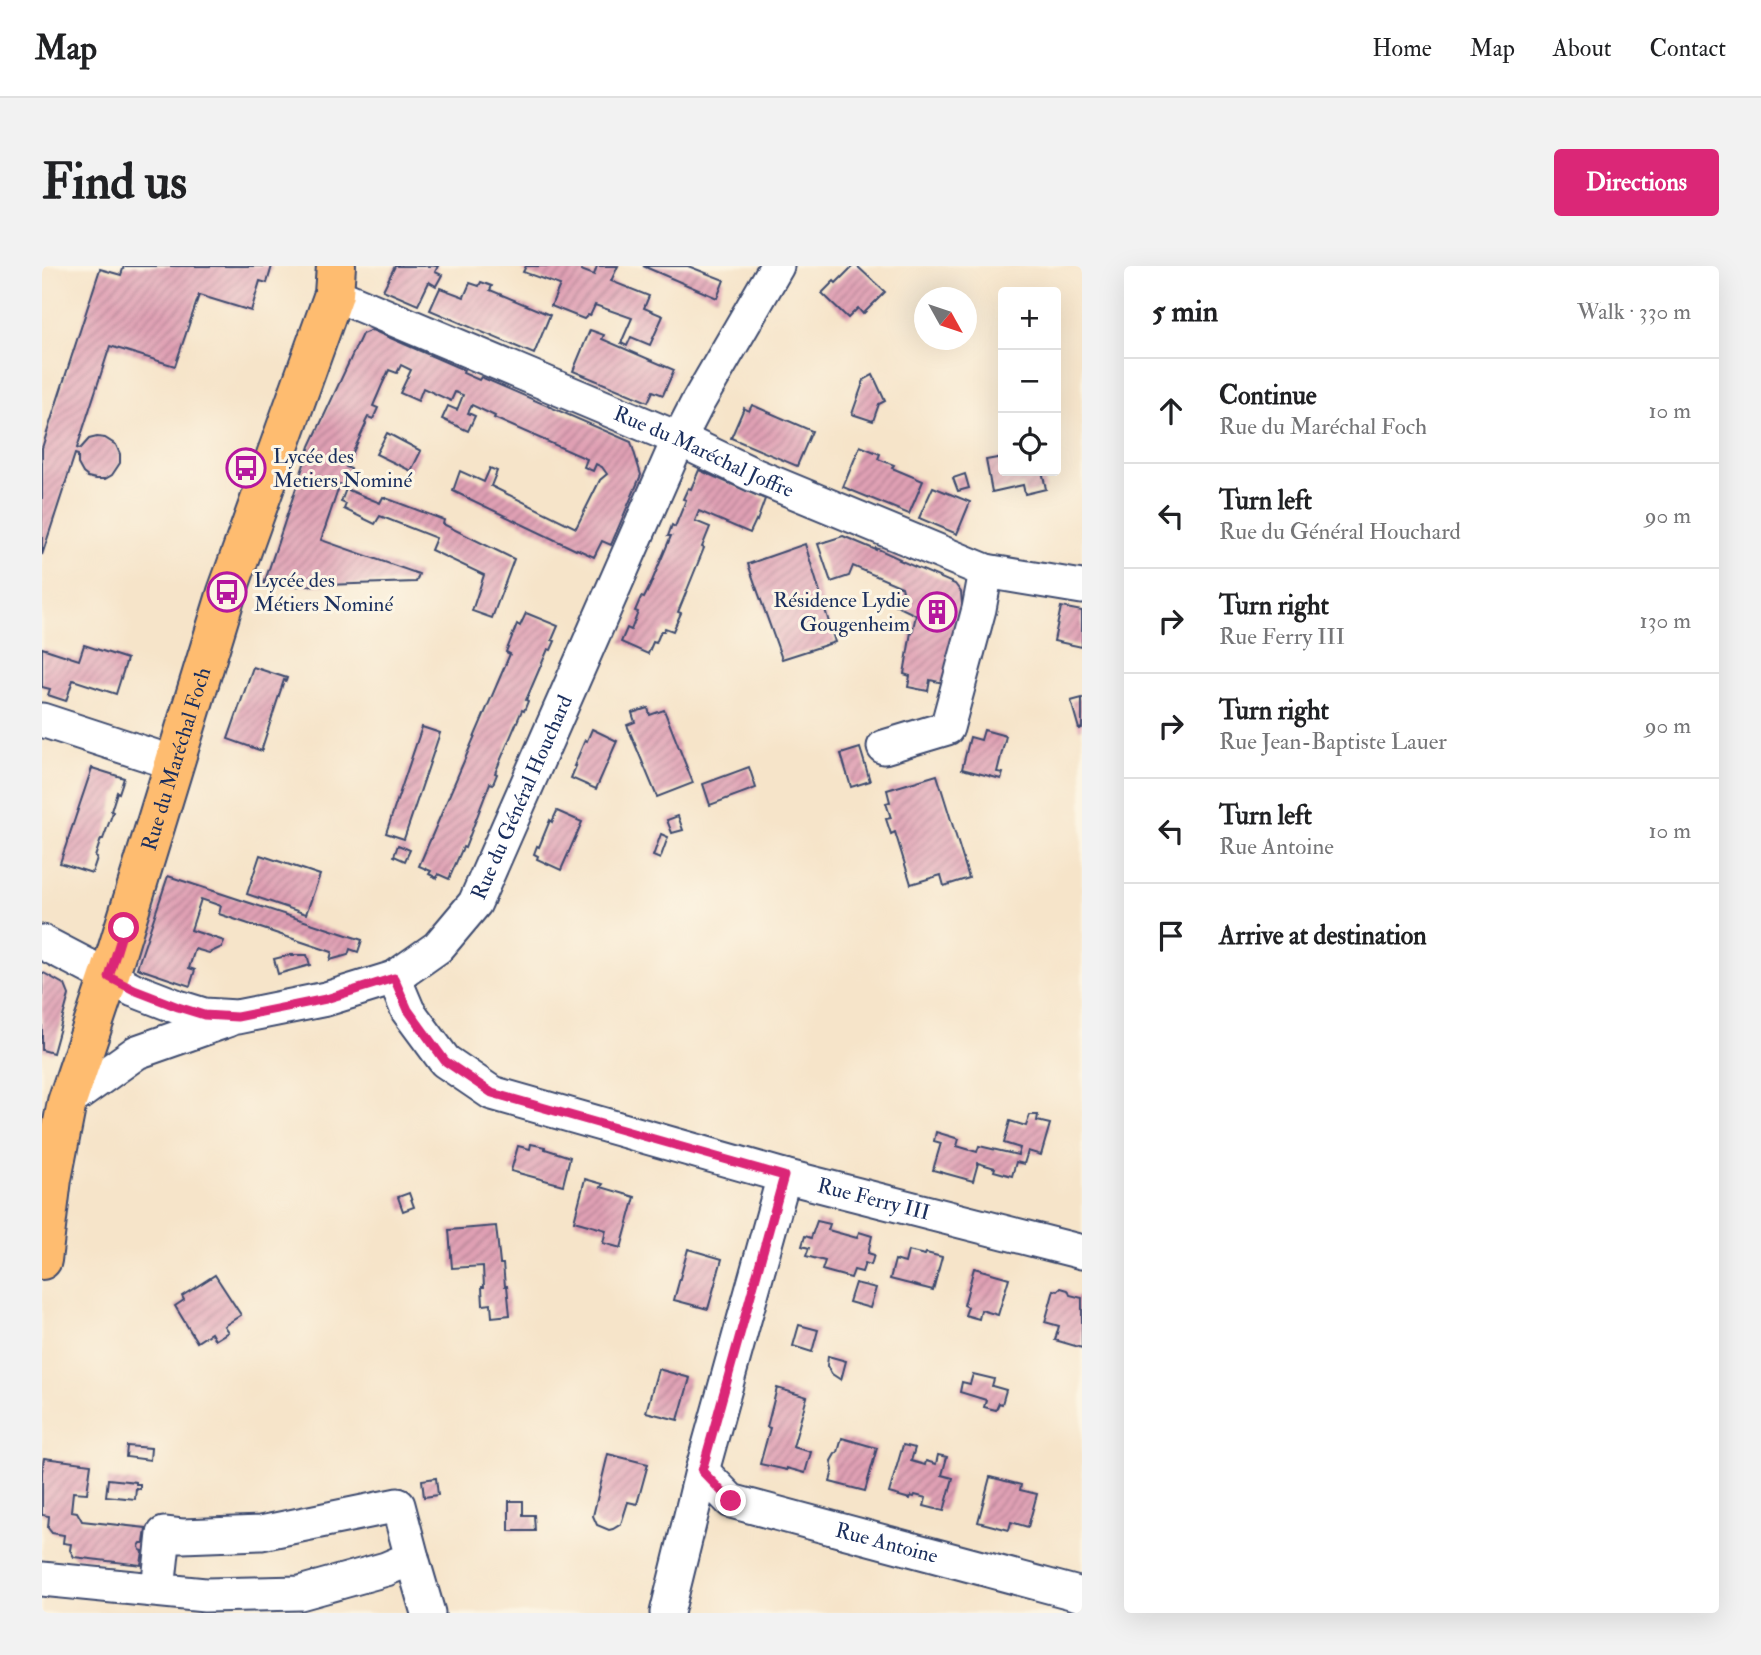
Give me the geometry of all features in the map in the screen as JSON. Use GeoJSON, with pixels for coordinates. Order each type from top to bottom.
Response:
{"type":"FeatureCollection","features":[{"type":"Feature","properties":{"kind":"main road"},"geometry":{"type":"LineString","coordinates":[[335,280],[354,278],[362,266]]}},
{"type":"Feature","properties":{"kind":"main road","name":"Rue du Maréchal Foch"},"geometry":{"type":"LineString","coordinates":[[42,1260],[52,1179],[67,1102],[109,977],[227,592],[335,280]]}},
{"type":"Feature","properties":{"kind":"street","name":"Rue du Général Houchard"},"geometry":{"type":"LineString","coordinates":[[67,1102],[137,1052],[237,1017],[326,999],[394,978],[438,947],[475,903],[679,439],[777,266]]}},
{"type":"Feature","properties":{"kind":"street","name":"Rue du Maréchal Joffre"},"geometry":{"type":"LineString","coordinates":[[335,280],[754,475],[986,571],[1082,587]]}},
{"type":"Feature","properties":{"kind":"street"},"geometry":{"type":"LineString","coordinates":[[884,747],[947,728],[979,609],[986,571]]}},
{"type":"Feature","properties":{"kind":"street"},"geometry":{"type":"LineString","coordinates":[[42,720],[174,763]]}},
{"type":"Feature","properties":{"kind":"street","name":"Rue du Général Houchard"},"geometry":{"type":"LineString","coordinates":[[42,942],[134,990],[178,1007],[204,1015],[237,1017]]}},
{"type":"Feature","properties":{"kind":"street","name":"Rue Ferry III"},"geometry":{"type":"LineString","coordinates":[[394,978],[408,1010],[445,1061],[492,1093],[784,1176],[1082,1252]]}},
{"type":"Feature","properties":{"kind":"street"},"geometry":{"type":"LineString","coordinates":[[667,1613],[702,1471],[784,1176]]}},
{"type":"Feature","properties":{"kind":"street","name":"Rue Antoine"},"geometry":{"type":"LineString","coordinates":[[702,1471],[731,1501],[1082,1595]]}},
{"type":"Feature","properties":{"kind":"street"},"geometry":{"type":"LineString","coordinates":[[158,1590],[163,1534],[182,1536],[261,1533],[398,1505],[428,1613]]}},
{"type":"Feature","properties":{"kind":"street"},"geometry":{"type":"LineString","coordinates":[[42,1579],[205,1595],[300,1593],[412,1559]]}},
{"type":"Feature","properties":{"kind":"building"},"geometry":{"type":"Polygon","coordinates":[[[124,266],[272,266],[267,283],[260,281],[251,311],[199,295],[175,366],[110,346],[77,448],[80,449],[89,439],[105,438],[116,445],[120,463],[112,475],[105,479],[96,479],[83,473],[78,464],[78,455],[75,454],[42,555],[42,448],[100,269],[121,275],[124,266]]]}},
{"type":"Feature","properties":{"kind":"building"},"geometry":{"type":"Polygon","coordinates":[[[395,266],[438,266],[435,272],[442,275],[436,286],[429,282],[418,305],[383,290],[395,266]]]}},
{"type":"Feature","properties":{"kind":"building"},"geometry":{"type":"Polygon","coordinates":[[[526,266],[583,266],[581,270],[594,275],[597,266],[618,266],[611,281],[649,296],[644,308],[663,316],[650,345],[631,337],[627,346],[621,343],[632,318],[595,305],[590,316],[584,319],[551,306],[560,285],[523,272],[526,266]]]}},
{"type":"Feature","properties":{"kind":"building"},"geometry":{"type":"Polygon","coordinates":[[[643,266],[688,266],[724,280],[717,298],[643,266]]]}},
{"type":"Feature","properties":{"kind":"building"},"geometry":{"type":"Polygon","coordinates":[[[853,266],[857,266],[885,292],[863,314],[858,308],[848,318],[822,293],[853,266]]]}},
{"type":"Feature","properties":{"kind":"building"},"geometry":{"type":"Polygon","coordinates":[[[481,282],[492,286],[490,290],[550,315],[534,354],[430,310],[440,288],[464,297],[470,283],[479,286],[481,282]]]}},
{"type":"Feature","properties":{"kind":"building"},"geometry":{"type":"Polygon","coordinates":[[[372,330],[464,370],[463,373],[479,380],[481,377],[631,442],[641,475],[611,545],[602,541],[594,557],[453,491],[460,471],[484,482],[490,468],[497,471],[491,486],[576,528],[600,480],[607,474],[596,464],[593,471],[584,467],[587,459],[494,418],[495,416],[472,405],[468,413],[475,416],[468,431],[442,419],[448,406],[457,410],[463,395],[455,392],[451,401],[423,388],[418,401],[400,393],[411,370],[401,365],[397,373],[389,370],[382,385],[373,406],[378,408],[373,419],[368,417],[346,467],[351,469],[345,486],[340,484],[321,540],[419,574],[416,582],[263,587],[310,446],[362,334],[372,330]]]}},
{"type":"Feature","properties":{"kind":"building"},"geometry":{"type":"Polygon","coordinates":[[[590,330],[604,335],[602,339],[674,370],[663,395],[653,391],[648,402],[573,371],[590,330]]]}},
{"type":"Feature","properties":{"kind":"building"},"geometry":{"type":"Polygon","coordinates":[[[873,375],[885,401],[879,404],[873,421],[852,414],[864,380],[873,375]]]}},
{"type":"Feature","properties":{"kind":"building"},"geometry":{"type":"Polygon","coordinates":[[[752,405],[812,431],[797,466],[731,438],[744,408],[749,411],[752,405]]]}},
{"type":"Feature","properties":{"kind":"building"},"geometry":{"type":"Polygon","coordinates":[[[387,433],[421,451],[411,471],[376,454],[387,433]]]}},
{"type":"Feature","properties":{"kind":"building"},"geometry":{"type":"Polygon","coordinates":[[[860,446],[880,454],[878,459],[894,465],[892,468],[923,481],[909,514],[843,487],[860,446]]]}},
{"type":"Feature","properties":{"kind":"building"},"geometry":{"type":"Polygon","coordinates":[[[998,458],[998,476],[1043,476],[1046,489],[1025,494],[1023,485],[992,492],[986,460],[998,458]]]}},
{"type":"Feature","properties":{"kind":"building"},"geometry":{"type":"Polygon","coordinates":[[[699,470],[765,499],[750,533],[699,511],[695,521],[710,527],[678,612],[681,613],[673,631],[665,628],[661,631],[648,654],[621,642],[627,628],[631,630],[638,612],[635,611],[650,586],[671,536],[668,536],[672,525],[675,527],[686,500],[683,499],[688,488],[691,489],[699,470]]]}},
{"type":"Feature","properties":{"kind":"building"},"geometry":{"type":"Polygon","coordinates":[[[965,474],[969,488],[958,491],[953,478],[965,474]]]}},
{"type":"Feature","properties":{"kind":"building"},"geometry":{"type":"Polygon","coordinates":[[[933,487],[970,502],[957,534],[919,518],[933,487]]]}},
{"type":"Feature","properties":{"kind":"building"},"geometry":{"type":"Polygon","coordinates":[[[346,489],[380,503],[383,497],[444,520],[443,524],[514,559],[492,618],[472,611],[484,575],[431,550],[436,538],[380,516],[375,524],[344,509],[346,504],[341,502],[346,489]]]}},
{"type":"Feature","properties":{"kind":"building","name":"Résidence Lydie Gougenheim"},"geometry":{"type":"Polygon","coordinates":[[[843,536],[955,584],[961,592],[962,603],[970,604],[948,684],[930,680],[928,691],[908,687],[910,676],[904,674],[916,615],[895,605],[903,591],[902,587],[853,566],[849,576],[831,582],[818,544],[843,536]]]}},
{"type":"Feature","properties":{"kind":"building"},"geometry":{"type":"Polygon","coordinates":[[[805,544],[835,642],[782,659],[748,564],[805,544]]]}},
{"type":"Feature","properties":{"kind":"building"},"geometry":{"type":"Polygon","coordinates":[[[1061,607],[1082,611],[1082,647],[1054,641],[1061,607]]]}},
{"type":"Feature","properties":{"kind":"building"},"geometry":{"type":"Polygon","coordinates":[[[526,613],[558,626],[552,640],[555,641],[551,650],[548,649],[465,848],[463,847],[449,879],[438,874],[437,878],[429,874],[431,871],[419,866],[510,654],[506,652],[517,624],[520,626],[526,613]]]}},
{"type":"Feature","properties":{"kind":"building"},"geometry":{"type":"Polygon","coordinates":[[[84,645],[127,659],[116,694],[73,680],[66,701],[48,695],[50,689],[42,687],[42,648],[79,660],[84,645]]]}},
{"type":"Feature","properties":{"kind":"building"},"geometry":{"type":"Polygon","coordinates":[[[253,667],[287,678],[284,680],[262,751],[228,739],[253,667]]]}},
{"type":"Feature","properties":{"kind":"building"},"geometry":{"type":"Polygon","coordinates":[[[1082,698],[1082,728],[1079,729],[1071,701],[1082,698]]]}},
{"type":"Feature","properties":{"kind":"building"},"geometry":{"type":"Polygon","coordinates":[[[648,708],[650,715],[664,710],[693,783],[657,797],[627,725],[635,722],[632,713],[648,708]]]}},
{"type":"Feature","properties":{"kind":"building"},"geometry":{"type":"Polygon","coordinates":[[[422,727],[440,733],[404,839],[386,833],[422,727]]]}},
{"type":"Feature","properties":{"kind":"building"},"geometry":{"type":"Polygon","coordinates":[[[592,729],[617,741],[596,789],[571,778],[585,740],[587,741],[592,729]]]}},
{"type":"Feature","properties":{"kind":"building"},"geometry":{"type":"Polygon","coordinates":[[[984,730],[1006,736],[997,772],[1003,773],[1001,779],[962,769],[970,737],[981,740],[984,730]]]}},
{"type":"Feature","properties":{"kind":"building"},"geometry":{"type":"Polygon","coordinates":[[[860,748],[870,781],[851,787],[841,754],[860,748]]]}},
{"type":"Feature","properties":{"kind":"building"},"geometry":{"type":"Polygon","coordinates":[[[749,767],[756,788],[710,805],[703,784],[749,767]]]}},
{"type":"Feature","properties":{"kind":"building"},"geometry":{"type":"Polygon","coordinates":[[[92,768],[124,778],[101,839],[92,873],[60,863],[92,768]]]}},
{"type":"Feature","properties":{"kind":"building"},"geometry":{"type":"Polygon","coordinates":[[[937,775],[969,878],[944,886],[941,875],[911,884],[895,832],[891,834],[886,819],[891,818],[886,803],[890,802],[887,790],[937,775]]]}},
{"type":"Feature","properties":{"kind":"building"},"geometry":{"type":"Polygon","coordinates":[[[557,811],[582,822],[561,870],[537,859],[538,856],[534,854],[557,811]]]}},
{"type":"Feature","properties":{"kind":"building"},"geometry":{"type":"Polygon","coordinates":[[[678,816],[683,830],[672,833],[667,820],[678,816]]]}},
{"type":"Feature","properties":{"kind":"building"},"geometry":{"type":"Polygon","coordinates":[[[661,834],[668,837],[660,859],[653,856],[661,834]]]}},
{"type":"Feature","properties":{"kind":"building"},"geometry":{"type":"Polygon","coordinates":[[[398,845],[410,850],[405,861],[394,856],[398,845]]]}},
{"type":"Feature","properties":{"kind":"building"},"geometry":{"type":"Polygon","coordinates":[[[260,855],[320,875],[306,914],[247,894],[260,855]]]}},
{"type":"Feature","properties":{"kind":"building"},"geometry":{"type":"Polygon","coordinates":[[[168,876],[362,940],[358,952],[350,949],[348,955],[330,960],[332,952],[219,914],[221,906],[201,899],[191,930],[224,941],[222,947],[209,953],[195,949],[189,968],[195,970],[190,986],[137,968],[168,876]]]}},
{"type":"Feature","properties":{"kind":"building"},"geometry":{"type":"Polygon","coordinates":[[[307,955],[310,965],[278,974],[274,959],[307,955]]]}},
{"type":"Feature","properties":{"kind":"building"},"geometry":{"type":"Polygon","coordinates":[[[42,972],[65,985],[69,995],[53,1053],[42,1050],[42,972]]]}},
{"type":"Feature","properties":{"kind":"building"},"geometry":{"type":"Polygon","coordinates":[[[1030,1115],[1038,1115],[1037,1121],[1050,1124],[1041,1155],[1028,1151],[1024,1164],[1016,1162],[1012,1176],[978,1163],[973,1181],[933,1170],[941,1143],[934,1141],[936,1132],[959,1139],[957,1146],[977,1152],[979,1146],[1018,1155],[1020,1148],[1004,1143],[1010,1121],[1026,1126],[1030,1115]]]}},
{"type":"Feature","properties":{"kind":"building"},"geometry":{"type":"Polygon","coordinates":[[[531,1144],[570,1157],[563,1185],[511,1171],[518,1146],[530,1149],[531,1144]]]}},
{"type":"Feature","properties":{"kind":"building"},"geometry":{"type":"Polygon","coordinates":[[[585,1179],[603,1184],[601,1187],[635,1197],[621,1248],[603,1243],[606,1230],[574,1221],[585,1179]]]}},
{"type":"Feature","properties":{"kind":"building"},"geometry":{"type":"Polygon","coordinates":[[[409,1193],[414,1207],[403,1211],[398,1197],[409,1193]]]}},
{"type":"Feature","properties":{"kind":"building"},"geometry":{"type":"Polygon","coordinates":[[[817,1221],[830,1224],[828,1230],[857,1238],[859,1232],[872,1236],[868,1253],[874,1255],[871,1265],[865,1263],[862,1272],[854,1270],[851,1278],[822,1270],[825,1261],[806,1256],[809,1248],[802,1246],[805,1236],[811,1238],[817,1221]]]}},
{"type":"Feature","properties":{"kind":"building"},"geometry":{"type":"Polygon","coordinates":[[[496,1226],[510,1315],[492,1317],[491,1304],[483,1305],[483,1266],[452,1268],[449,1230],[496,1226]]]}},
{"type":"Feature","properties":{"kind":"building"},"geometry":{"type":"Polygon","coordinates":[[[688,1249],[722,1259],[708,1309],[674,1300],[688,1249]]]}},
{"type":"Feature","properties":{"kind":"building"},"geometry":{"type":"Polygon","coordinates":[[[908,1251],[942,1257],[933,1290],[890,1279],[895,1260],[905,1263],[908,1251]]]}},
{"type":"Feature","properties":{"kind":"building"},"geometry":{"type":"Polygon","coordinates":[[[974,1268],[1009,1278],[998,1315],[981,1310],[979,1319],[965,1315],[968,1307],[964,1305],[974,1268]]]}},
{"type":"Feature","properties":{"kind":"building"},"geometry":{"type":"Polygon","coordinates":[[[215,1275],[241,1315],[224,1326],[228,1332],[215,1340],[211,1333],[197,1342],[175,1306],[184,1300],[182,1296],[215,1275]]]}},
{"type":"Feature","properties":{"kind":"building"},"geometry":{"type":"Polygon","coordinates":[[[855,1283],[876,1288],[870,1308],[849,1302],[855,1283]]]}},
{"type":"Feature","properties":{"kind":"building"},"geometry":{"type":"Polygon","coordinates":[[[1054,1290],[1068,1290],[1070,1295],[1082,1298],[1082,1348],[1055,1340],[1059,1326],[1045,1322],[1054,1290]]]}},
{"type":"Feature","properties":{"kind":"building"},"geometry":{"type":"Polygon","coordinates":[[[799,1325],[818,1330],[812,1352],[793,1346],[799,1325]]]}},
{"type":"Feature","properties":{"kind":"building"},"geometry":{"type":"Polygon","coordinates":[[[828,1356],[846,1361],[841,1380],[832,1374],[827,1366],[828,1356]]]}},
{"type":"Feature","properties":{"kind":"building"},"geometry":{"type":"Polygon","coordinates":[[[658,1369],[690,1378],[678,1420],[646,1412],[658,1369]]]}},
{"type":"Feature","properties":{"kind":"building"},"geometry":{"type":"Polygon","coordinates":[[[973,1374],[994,1379],[992,1386],[1006,1390],[1002,1404],[999,1403],[996,1410],[984,1407],[986,1400],[960,1392],[962,1382],[970,1384],[973,1374]]]}},
{"type":"Feature","properties":{"kind":"building"},"geometry":{"type":"Polygon","coordinates":[[[777,1388],[807,1397],[793,1447],[811,1452],[805,1473],[760,1464],[777,1388]]]}},
{"type":"Feature","properties":{"kind":"building"},"geometry":{"type":"Polygon","coordinates":[[[842,1438],[877,1448],[865,1491],[830,1482],[833,1470],[831,1461],[838,1452],[842,1438]]]}},
{"type":"Feature","properties":{"kind":"building"},"geometry":{"type":"Polygon","coordinates":[[[903,1445],[915,1448],[911,1461],[925,1465],[926,1461],[936,1464],[938,1455],[947,1457],[942,1475],[953,1478],[944,1511],[924,1506],[926,1498],[915,1495],[910,1499],[889,1493],[903,1445]]]}},
{"type":"Feature","properties":{"kind":"building"},"geometry":{"type":"Polygon","coordinates":[[[127,1446],[151,1448],[150,1460],[126,1457],[127,1446]]]}},
{"type":"Feature","properties":{"kind":"building"},"geometry":{"type":"Polygon","coordinates":[[[608,1454],[648,1464],[637,1504],[628,1502],[621,1524],[609,1530],[597,1525],[593,1516],[608,1454]]]}},
{"type":"Feature","properties":{"kind":"building"},"geometry":{"type":"Polygon","coordinates":[[[44,1458],[91,1464],[87,1493],[73,1492],[71,1511],[77,1512],[82,1521],[146,1528],[144,1543],[139,1546],[143,1551],[141,1565],[74,1557],[70,1550],[71,1544],[63,1543],[64,1535],[52,1533],[48,1528],[49,1516],[42,1515],[44,1458]]]}},
{"type":"Feature","properties":{"kind":"building"},"geometry":{"type":"Polygon","coordinates":[[[990,1477],[1021,1485],[1020,1490],[1037,1494],[1028,1527],[1011,1522],[1009,1530],[978,1522],[990,1477]]]}},
{"type":"Feature","properties":{"kind":"building"},"geometry":{"type":"Polygon","coordinates":[[[436,1478],[438,1495],[424,1497],[422,1480],[436,1478]]]}},
{"type":"Feature","properties":{"kind":"building"},"geometry":{"type":"Polygon","coordinates":[[[108,1479],[140,1484],[140,1489],[136,1488],[135,1499],[106,1496],[108,1479]]]}},
{"type":"Feature","properties":{"kind":"building"},"geometry":{"type":"Polygon","coordinates":[[[509,1501],[523,1501],[523,1515],[534,1515],[535,1531],[509,1531],[509,1501]]]}},
{"type":"Feature","properties":{"kind":"place","name":"Lycée des Metiers Nominé"},"geometry":{"type":"Point","coordinates":[246,468]}},
{"type":"Feature","properties":{"kind":"place","name":"Lycée des Métiers Nominé"},"geometry":{"type":"Point","coordinates":[227,592]}},
{"type":"Feature","properties":{"kind":"place","name":"Résidence Lydie Gougenheim"},"geometry":{"type":"Point","coordinates":[937,612]}},
{"type":"Feature","properties":{"kind":"route"},"geometry":{"type":"LineString","coordinates":[[124,928],[109,977],[178,1007],[204,1015],[237,1017],[326,999],[394,978],[408,1010],[445,1061],[492,1093],[784,1176],[702,1471],[731,1501]]}}]}
